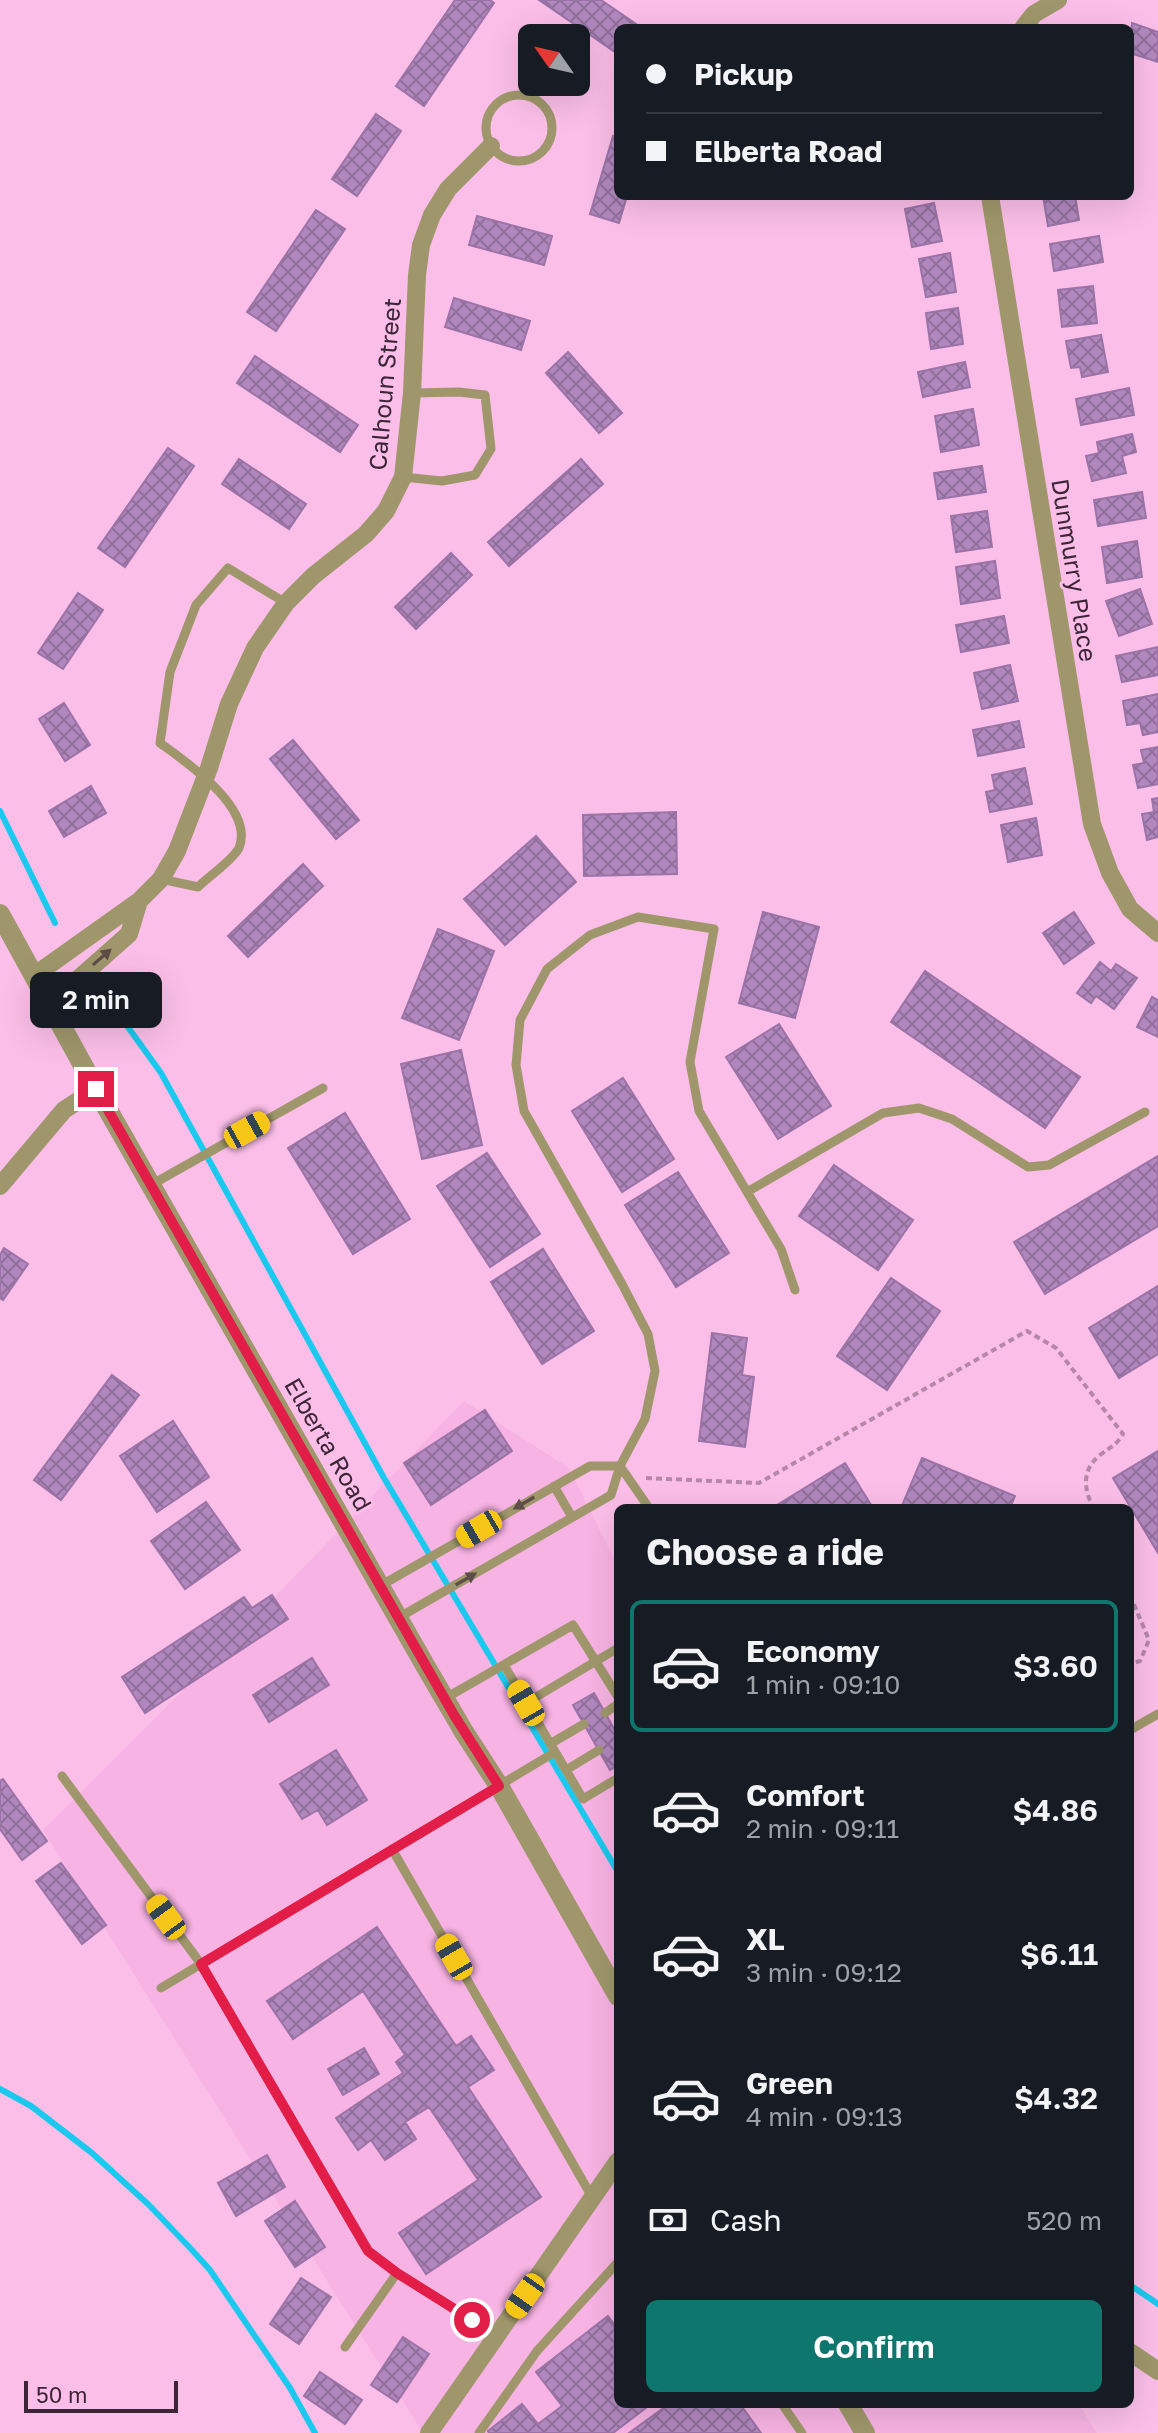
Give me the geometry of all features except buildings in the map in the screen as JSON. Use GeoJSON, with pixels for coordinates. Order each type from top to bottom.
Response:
{"type":"FeatureCollection","features":[{"type":"Feature","properties":{"kind":"street"},"geometry":{"type":"LineString","coordinates":[[1026,24],[1034,14],[1058,0]]}},
{"type":"Feature","properties":{"kind":"street","name":"Calhoun Street"},"geometry":{"type":"LineString","coordinates":[[35,975],[139,901],[161,879],[177,851],[229,704],[255,648],[286,603],[313,576],[366,534],[386,511],[403,477],[412,393],[421,245],[432,215],[448,189],[491,146]]}},
{"type":"Feature","properties":{"kind":"street","name":"Dunmurry Place"},"geometry":{"type":"LineString","coordinates":[[991,200],[1092,824],[1110,873],[1130,909],[1158,933]]}},
{"type":"Feature","properties":{"kind":"street","name":"Calhoun Street"},"geometry":{"type":"LineString","coordinates":[[50,1004],[129,934],[139,901]]}},
{"type":"Feature","properties":{"kind":"street","name":"Elberta Road"},"geometry":{"type":"LineString","coordinates":[[0,914],[96,1089],[444,1699],[499,1786],[614,1987]]}},
{"type":"Feature","properties":{"kind":"street"},"geometry":{"type":"LineString","coordinates":[[0,1186],[64,1110],[96,1089]]}},
{"type":"Feature","properties":{"kind":"street"},"geometry":{"type":"LineString","coordinates":[[429,2433],[614,2167]]}},
{"type":"Feature","properties":{"kind":"street"},"geometry":{"type":"LineString","coordinates":[[1134,2355],[1158,2371]]}},
{"type":"Feature","properties":{"kind":"street"},"geometry":{"type":"LineString","coordinates":[[850,2408],[865,2433]]}},
{"type":"Feature","properties":{"kind":"lane"},"geometry":{"type":"LineString","coordinates":[[516,95],[527,96],[545,109],[552,128],[550,139],[537,155],[517,161],[498,154],[491,146],[486,124],[496,104],[516,95]]}},
{"type":"Feature","properties":{"kind":"lane"},"geometry":{"type":"LineString","coordinates":[[403,477],[442,481],[475,475],[491,449],[485,395],[412,393]]}},
{"type":"Feature","properties":{"kind":"lane"},"geometry":{"type":"LineString","coordinates":[[161,879],[198,887],[238,851],[242,833],[230,805],[205,776],[160,743],[170,672],[196,605],[228,568],[286,603]]}},
{"type":"Feature","properties":{"kind":"lane"},"geometry":{"type":"LineString","coordinates":[[398,1618],[611,1495],[620,1466],[645,1419],[655,1371],[648,1334],[524,1111],[516,1065],[520,1020],[547,969],[590,935],[638,917],[714,929],[690,1062],[699,1111],[781,1249],[795,1290]]}},
{"type":"Feature","properties":{"kind":"lane"},"geometry":{"type":"LineString","coordinates":[[151,1185],[323,1088]]}},
{"type":"Feature","properties":{"kind":"lane"},"geometry":{"type":"LineString","coordinates":[[747,1192],[883,1113],[919,1108],[952,1119],[1028,1167],[1049,1165],[1145,1112]]}},
{"type":"Feature","properties":{"kind":"lane"},"geometry":{"type":"LineString","coordinates":[[380,1586],[590,1466],[620,1466]]}},
{"type":"Feature","properties":{"kind":"lane"},"geometry":{"type":"LineString","coordinates":[[620,1466],[646,1504]]}},
{"type":"Feature","properties":{"kind":"lane"},"geometry":{"type":"LineString","coordinates":[[554,1486],[572,1517]]}},
{"type":"Feature","properties":{"kind":"lane"},"geometry":{"type":"LineString","coordinates":[[444,1699],[573,1625],[614,1691]]}},
{"type":"Feature","properties":{"kind":"lane"},"geometry":{"type":"LineString","coordinates":[[526,1703],[614,1651]]}},
{"type":"Feature","properties":{"kind":"lane"},"geometry":{"type":"LineString","coordinates":[[504,1665],[583,1799],[614,1780]]}},
{"type":"Feature","properties":{"kind":"lane"},"geometry":{"type":"LineString","coordinates":[[605,1713],[614,1707]]}},
{"type":"Feature","properties":{"kind":"lane"},"geometry":{"type":"LineString","coordinates":[[1134,1728],[1158,1714]]}},
{"type":"Feature","properties":{"kind":"lane"},"geometry":{"type":"LineString","coordinates":[[161,1988],[499,1786],[584,1724]]}},
{"type":"Feature","properties":{"kind":"lane"},"geometry":{"type":"LineString","coordinates":[[566,1770],[599,1750]]}},
{"type":"Feature","properties":{"kind":"lane"},"geometry":{"type":"LineString","coordinates":[[62,1776],[201,1964],[368,2251],[397,2273],[497,2335]]}},
{"type":"Feature","properties":{"kind":"lane"},"geometry":{"type":"LineString","coordinates":[[392,1849],[593,2197]]}},
{"type":"Feature","properties":{"kind":"lane"},"geometry":{"type":"LineString","coordinates":[[479,2433],[537,2351],[614,2267]]}},
{"type":"Feature","properties":{"kind":"lane"},"geometry":{"type":"LineString","coordinates":[[345,2347],[397,2273]]}},
{"type":"Feature","properties":{"kind":"lane"},"geometry":{"type":"LineString","coordinates":[[785,2408],[802,2433]]}},
{"type":"Feature","properties":{"kind":"path"},"geometry":{"type":"LineString","coordinates":[[628,1477],[759,1483],[1027,1331],[1056,1348],[1123,1434],[1116,1445],[1098,1456],[1086,1474],[1085,1490],[1091,1504]]}},
{"type":"Feature","properties":{"kind":"path"},"geometry":{"type":"LineString","coordinates":[[1134,1604],[1149,1640],[1140,1661],[1134,1663]]}},
{"type":"Feature","properties":{"kind":"shaded area"},"geometry":{"type":"Polygon","coordinates":[[[464,1401],[569,1468],[614,1559],[614,2408],[1081,2408],[1097,2433],[423,2433],[43,1830],[245,1628],[464,1401]]]}},
{"type":"Feature","properties":{"kind":"waterway"},"geometry":{"type":"LineString","coordinates":[[0,811],[55,923]]}},
{"type":"Feature","properties":{"kind":"waterway"},"geometry":{"type":"LineString","coordinates":[[97,984],[161,1073],[384,1478],[614,1865]]}},
{"type":"Feature","properties":{"kind":"waterway"},"geometry":{"type":"LineString","coordinates":[[0,2089],[31,2106],[92,2153],[192,2250],[210,2270],[290,2388],[315,2433]]}},
{"type":"Feature","properties":{"kind":"waterway"},"geometry":{"type":"LineString","coordinates":[[1134,2288],[1158,2304]]}},
{"type":"Feature","properties":{"kind":"route"},"geometry":{"type":"LineString","coordinates":[[96,1089],[454,1715],[499,1786],[201,1964],[368,2251],[472,2320]]}}]}
